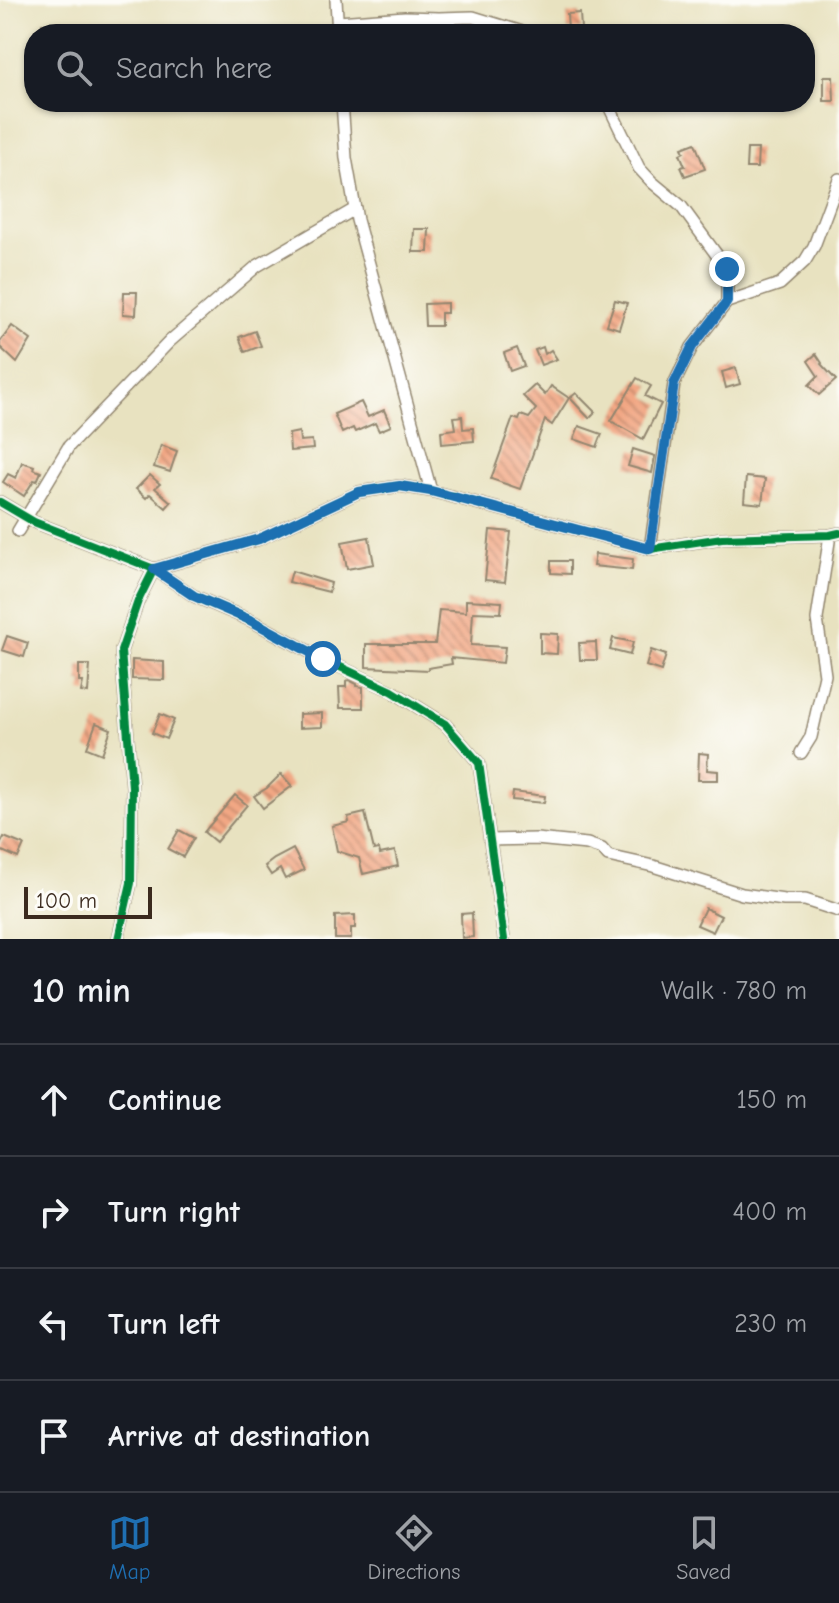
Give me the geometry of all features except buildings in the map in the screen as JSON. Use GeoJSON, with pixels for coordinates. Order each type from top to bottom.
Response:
{"type":"FeatureCollection","features":[{"type":"Feature","properties":{"kind":"street"},"geometry":{"type":"LineString","coordinates":[[336,0],[338,24]]}},
{"type":"Feature","properties":{"kind":"street"},"geometry":{"type":"LineString","coordinates":[[362,24],[405,17],[464,16],[496,24]]}},
{"type":"Feature","properties":{"kind":"street"},"geometry":{"type":"LineString","coordinates":[[343,112],[346,158],[355,209],[431,491]]}},
{"type":"Feature","properties":{"kind":"street"},"geometry":{"type":"LineString","coordinates":[[612,112],[639,168],[681,206],[727,269],[727,302]]}},
{"type":"Feature","properties":{"kind":"street"},"geometry":{"type":"LineString","coordinates":[[650,549],[674,384],[692,347],[727,302],[780,284],[805,261],[814,246],[839,179]]}},
{"type":"Feature","properties":{"kind":"street"},"geometry":{"type":"LineString","coordinates":[[18,531],[69,446],[170,341],[257,266],[355,209]]}},
{"type":"Feature","properties":{"kind":"street"},"geometry":{"type":"LineString","coordinates":[[118,939],[131,883],[132,787],[121,651],[138,601],[154,569],[259,539],[359,492],[400,486],[431,491],[650,549],[722,538],[834,534],[817,619],[825,675],[811,737],[801,753]]}},
{"type":"Feature","properties":{"kind":"street"},"geometry":{"type":"LineString","coordinates":[[0,502],[26,517],[154,569],[194,596],[250,620],[392,691],[445,724],[479,763],[504,939]]}},
{"type":"Feature","properties":{"kind":"street"},"geometry":{"type":"LineString","coordinates":[[490,840],[536,839],[587,844],[602,849],[608,856],[653,866],[742,894],[805,900],[839,911]]}},
{"type":"Feature","properties":{"kind":"cycle path"},"geometry":{"type":"LineString","coordinates":[[118,939],[131,883],[132,787],[121,651],[138,601],[154,569],[259,539],[359,492],[400,486],[431,491],[650,549],[722,538],[839,533]]}},
{"type":"Feature","properties":{"kind":"cycle path"},"geometry":{"type":"LineString","coordinates":[[0,502],[34,522],[154,569],[194,596],[250,620],[392,691],[445,724],[479,763],[504,939]]}},
{"type":"Feature","properties":{"kind":"route"},"geometry":{"type":"LineString","coordinates":[[323,659],[250,620],[194,596],[154,569],[259,539],[359,492],[400,486],[533,516],[650,549],[674,384],[692,347],[727,302],[727,269]]}}]}
